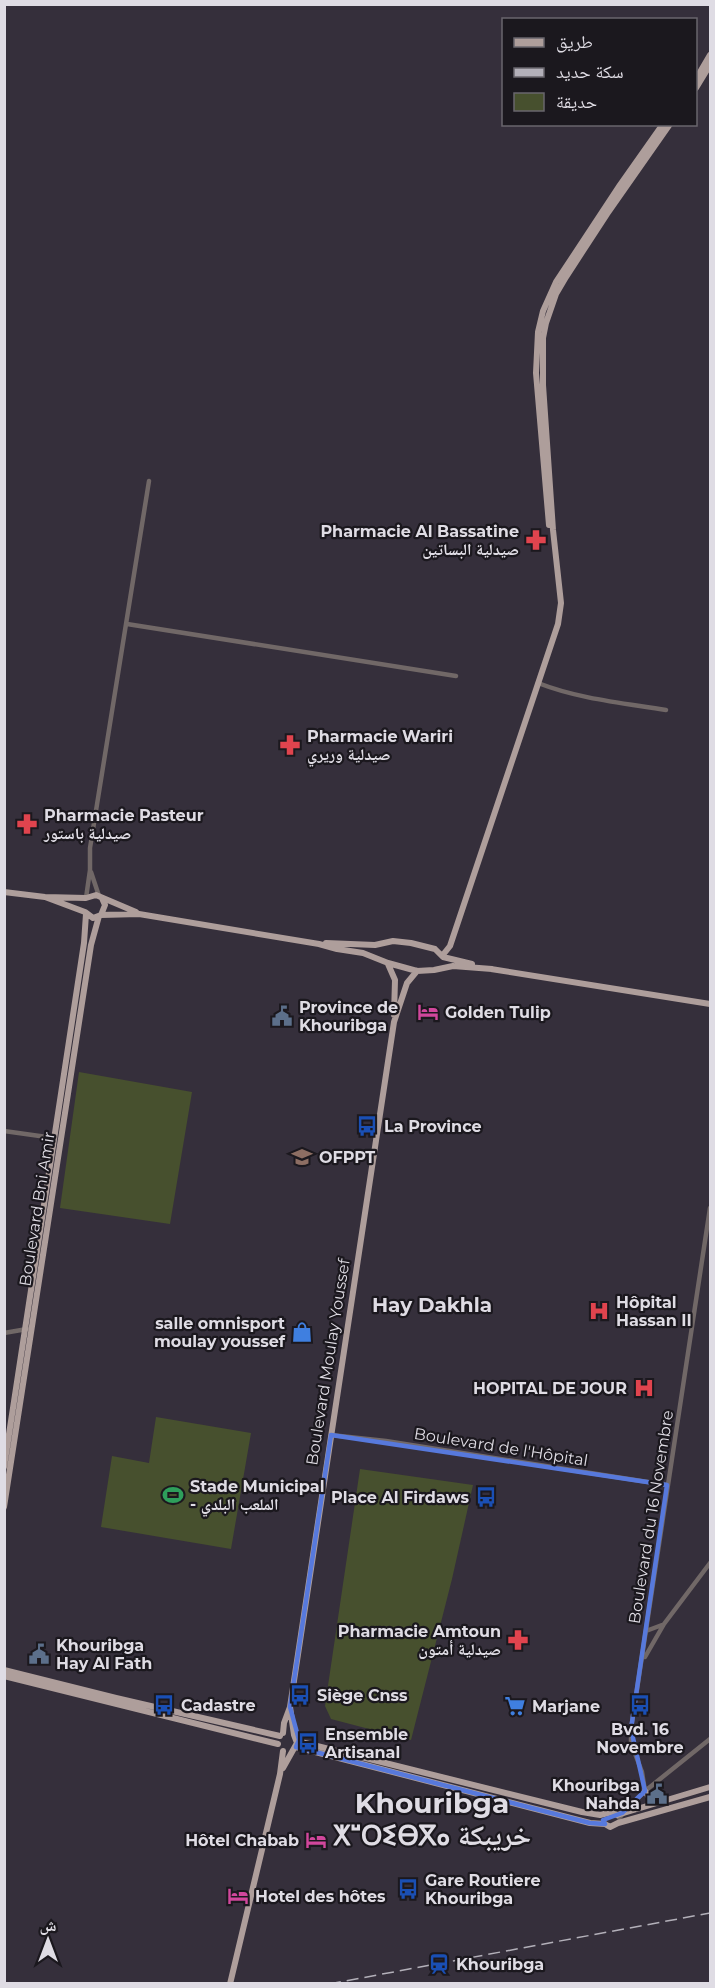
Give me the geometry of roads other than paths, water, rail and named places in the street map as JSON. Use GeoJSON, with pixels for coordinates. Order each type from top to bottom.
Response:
{"type":"FeatureCollection","features":[{"type":"Feature","properties":{"kind":"main road"},"geometry":{"type":"LineString","coordinates":[[697,77],[711,55]]}},
{"type":"Feature","properties":{"kind":"main road"},"geometry":{"type":"LineString","coordinates":[[697,86],[711,65]]}},
{"type":"Feature","properties":{"kind":"main road"},"geometry":{"type":"LineString","coordinates":[[558,624],[536,373],[540,322],[556,282],[620,184],[662,126]]}},
{"type":"Feature","properties":{"kind":"main road"},"geometry":{"type":"LineString","coordinates":[[439,968],[442,957],[448,950],[558,624],[561,603],[543,396],[542,353],[546,323],[556,294],[566,277],[669,126]]}},
{"type":"Feature","properties":{"kind":"main road"},"geometry":{"type":"LineString","coordinates":[[4,892],[45,897],[86,898],[92,895],[139,914]]}},
{"type":"Feature","properties":{"kind":"main road"},"geometry":{"type":"LineString","coordinates":[[45,897],[93,918],[139,914],[319,944],[378,958],[417,971],[453,966],[492,969]]}},
{"type":"Feature","properties":{"kind":"main road"},"geometry":{"type":"LineString","coordinates":[[100,916],[105,905],[101,897]]}},
{"type":"Feature","properties":{"kind":"main road"},"geometry":{"type":"LineString","coordinates":[[85,913],[83,905],[86,898]]}},
{"type":"Feature","properties":{"kind":"main road","name":"Boulevard Bni Amir"},"geometry":{"type":"LineString","coordinates":[[4,1507],[54,1138],[84,943],[85,913]]}},
{"type":"Feature","properties":{"kind":"main road","name":"Boulevard Bni Amir"},"geometry":{"type":"LineString","coordinates":[[4,1467],[29,1329],[91,945],[100,916]]}},
{"type":"Feature","properties":{"kind":"main road"},"geometry":{"type":"LineString","coordinates":[[319,944],[379,944],[393,941],[435,949],[444,946],[450,940]]}},
{"type":"Feature","properties":{"kind":"main road"},"geometry":{"type":"LineString","coordinates":[[378,958],[379,944]]}},
{"type":"Feature","properties":{"kind":"main road"},"geometry":{"type":"LineString","coordinates":[[435,949],[442,957],[492,969],[711,1004]]}},
{"type":"Feature","properties":{"kind":"main road"},"geometry":{"type":"LineString","coordinates":[[388,963],[395,980],[394,1022]]}},
{"type":"Feature","properties":{"kind":"main road"},"geometry":{"type":"LineString","coordinates":[[394,1022],[407,982],[417,971]]}},
{"type":"Feature","properties":{"kind":"main road","name":"Boulevard Moulay Youssef"},"geometry":{"type":"LineString","coordinates":[[278,1744],[290,1707],[394,1022]]}},
{"type":"Feature","properties":{"kind":"main road"},"geometry":{"type":"LineString","coordinates":[[4,1670],[282,1735],[290,1733],[295,1744]]}},
{"type":"Feature","properties":{"kind":"main road"},"geometry":{"type":"LineString","coordinates":[[4,1676],[278,1744],[283,1751],[280,1774],[230,1983]]}},
{"type":"Feature","properties":{"kind":"main road","name":"Boulevard Moulay Youssef"},"geometry":{"type":"LineString","coordinates":[[290,1707],[295,1744]]}},
{"type":"Feature","properties":{"kind":"main road"},"geometry":{"type":"LineString","coordinates":[[280,1774],[295,1744]]}},
{"type":"Feature","properties":{"kind":"main road"},"geometry":{"type":"LineString","coordinates":[[295,1744],[567,1817],[613,1827],[619,1817],[711,1786]]}},
{"type":"Feature","properties":{"kind":"main road"},"geometry":{"type":"LineString","coordinates":[[283,1751],[295,1744],[582,1812],[606,1814],[612,1812],[619,1817],[711,1797]]}},
{"type":"Feature","properties":{"kind":"main road"},"geometry":{"type":"LineString","coordinates":[[645,1791],[653,1804]]}},
{"type":"Feature","properties":{"kind":"main road"},"geometry":{"type":"LineString","coordinates":[[605,1824],[606,1814]]}},
{"type":"Feature","properties":{"kind":"street"},"geometry":{"type":"LineString","coordinates":[[86,898],[90,848],[149,481]]}},
{"type":"Feature","properties":{"kind":"street"},"geometry":{"type":"LineString","coordinates":[[127,624],[456,676]]}},
{"type":"Feature","properties":{"kind":"street"},"geometry":{"type":"LineString","coordinates":[[538,683],[581,697],[666,710]]}},
{"type":"Feature","properties":{"kind":"street"},"geometry":{"type":"LineString","coordinates":[[90,870],[101,897]]}},
{"type":"Feature","properties":{"kind":"street"},"geometry":{"type":"LineString","coordinates":[[4,1131],[54,1138]]}},
{"type":"Feature","properties":{"kind":"street","name":"Boulevard du 16 Novembre"},"geometry":{"type":"LineString","coordinates":[[645,1791],[642,1772],[630,1737],[711,1208]]}},
{"type":"Feature","properties":{"kind":"street"},"geometry":{"type":"LineString","coordinates":[[4,1333],[29,1329]]}},
{"type":"Feature","properties":{"kind":"street","name":"Boulevard de l'Hôpital"},"geometry":{"type":"LineString","coordinates":[[331,1435],[386,1441],[667,1485]]}},
{"type":"Feature","properties":{"kind":"street"},"geometry":{"type":"LineString","coordinates":[[642,1663],[662,1625],[711,1563]]}},
{"type":"Feature","properties":{"kind":"street"},"geometry":{"type":"LineString","coordinates":[[648,1617],[652,1623],[662,1625]]}},
{"type":"Feature","properties":{"kind":"street"},"geometry":{"type":"LineString","coordinates":[[646,1634],[662,1625]]}},
{"type":"Feature","properties":{"kind":"street"},"geometry":{"type":"LineString","coordinates":[[646,1634],[656,1636]]}},
{"type":"Feature","properties":{"kind":"street"},"geometry":{"type":"LineString","coordinates":[[619,1817],[645,1791],[711,1739]]}},
{"type":"Feature","properties":{"kind":"railway"},"geometry":{"type":"LineString","coordinates":[[329,1984],[710,1913]]}},
{"type":"Feature","properties":{"kind":"place","name":"Pharmacie Al Bassatine صيدلية البساتين"},"geometry":{"type":"Point","coordinates":[536,540]}},
{"type":"Feature","properties":{"kind":"place","name":"Pharmacie Wariri صيدلية وريري"},"geometry":{"type":"Point","coordinates":[290,745]}},
{"type":"Feature","properties":{"kind":"place","name":"Pharmacie Pasteur صيدلية باستور"},"geometry":{"type":"Point","coordinates":[27,824]}},
{"type":"Feature","properties":{"kind":"place","name":"Golden Tulip"},"geometry":{"type":"Point","coordinates":[428,1012]}},
{"type":"Feature","properties":{"kind":"place","name":"Province de Khouribga"},"geometry":{"type":"Point","coordinates":[282,1016]}},
{"type":"Feature","properties":{"kind":"place","name":"La Province"},"geometry":{"type":"Point","coordinates":[367,1126]}},
{"type":"Feature","properties":{"kind":"place","name":"OFPPT"},"geometry":{"type":"Point","coordinates":[302,1157]}},
{"type":"Feature","properties":{"kind":"place","name":"Hôpital Hassan II"},"geometry":{"type":"Point","coordinates":[599,1311]}},
{"type":"Feature","properties":{"kind":"place","name":"salle omnisport moulay youssef"},"geometry":{"type":"Point","coordinates":[302,1332]}},
{"type":"Feature","properties":{"kind":"place","name":"HOPITAL DE JOUR"},"geometry":{"type":"Point","coordinates":[644,1388]}},
{"type":"Feature","properties":{"kind":"place","name":"Stade Municipal - الملعب البلدي"},"geometry":{"type":"Point","coordinates":[173,1495]}},
{"type":"Feature","properties":{"kind":"place","name":"Place Al Firdaws"},"geometry":{"type":"Point","coordinates":[486,1497]}},
{"type":"Feature","properties":{"kind":"place","name":"Pharmacie Amtoun صيدلية أمتون"},"geometry":{"type":"Point","coordinates":[518,1640]}},
{"type":"Feature","properties":{"kind":"place","name":"Khouribga Hay Al Fath"},"geometry":{"type":"Point","coordinates":[39,1654]}},
{"type":"Feature","properties":{"kind":"place","name":"Siège Cnss"},"geometry":{"type":"Point","coordinates":[300,1695]}},
{"type":"Feature","properties":{"kind":"place","name":"Cadastre"},"geometry":{"type":"Point","coordinates":[164,1705]}},
{"type":"Feature","properties":{"kind":"place","name":"Bvd. 16 Novembre"},"geometry":{"type":"Point","coordinates":[640,1705]}},
{"type":"Feature","properties":{"kind":"place","name":"Marjane"},"geometry":{"type":"Point","coordinates":[515,1706]}},
{"type":"Feature","properties":{"kind":"place","name":"Ensemble Artisanal"},"geometry":{"type":"Point","coordinates":[308,1743]}},
{"type":"Feature","properties":{"kind":"place","name":"Khouribga Nahda"},"geometry":{"type":"Point","coordinates":[657,1794]}},
{"type":"Feature","properties":{"kind":"place","name":"Hôtel Chabab"},"geometry":{"type":"Point","coordinates":[316,1840]}},
{"type":"Feature","properties":{"kind":"place","name":"Gare Routiere Khouribga"},"geometry":{"type":"Point","coordinates":[408,1889]}},
{"type":"Feature","properties":{"kind":"place","name":"Hotel des hôtes"},"geometry":{"type":"Point","coordinates":[238,1896]}},
{"type":"Feature","properties":{"kind":"place","name":"Khouribga"},"geometry":{"type":"Point","coordinates":[439,1964]}},
{"type":"Feature","properties":{"kind":"district","name":"Hay Dakhla"},"geometry":{"type":"Point","coordinates":[432,1305]}},
{"type":"Feature","properties":{"kind":"district","name":"Khouribga ⵅⵯⵔⵉⴱⴳⴰ خريبكة"},"geometry":{"type":"Point","coordinates":[432,1819]}}]}
